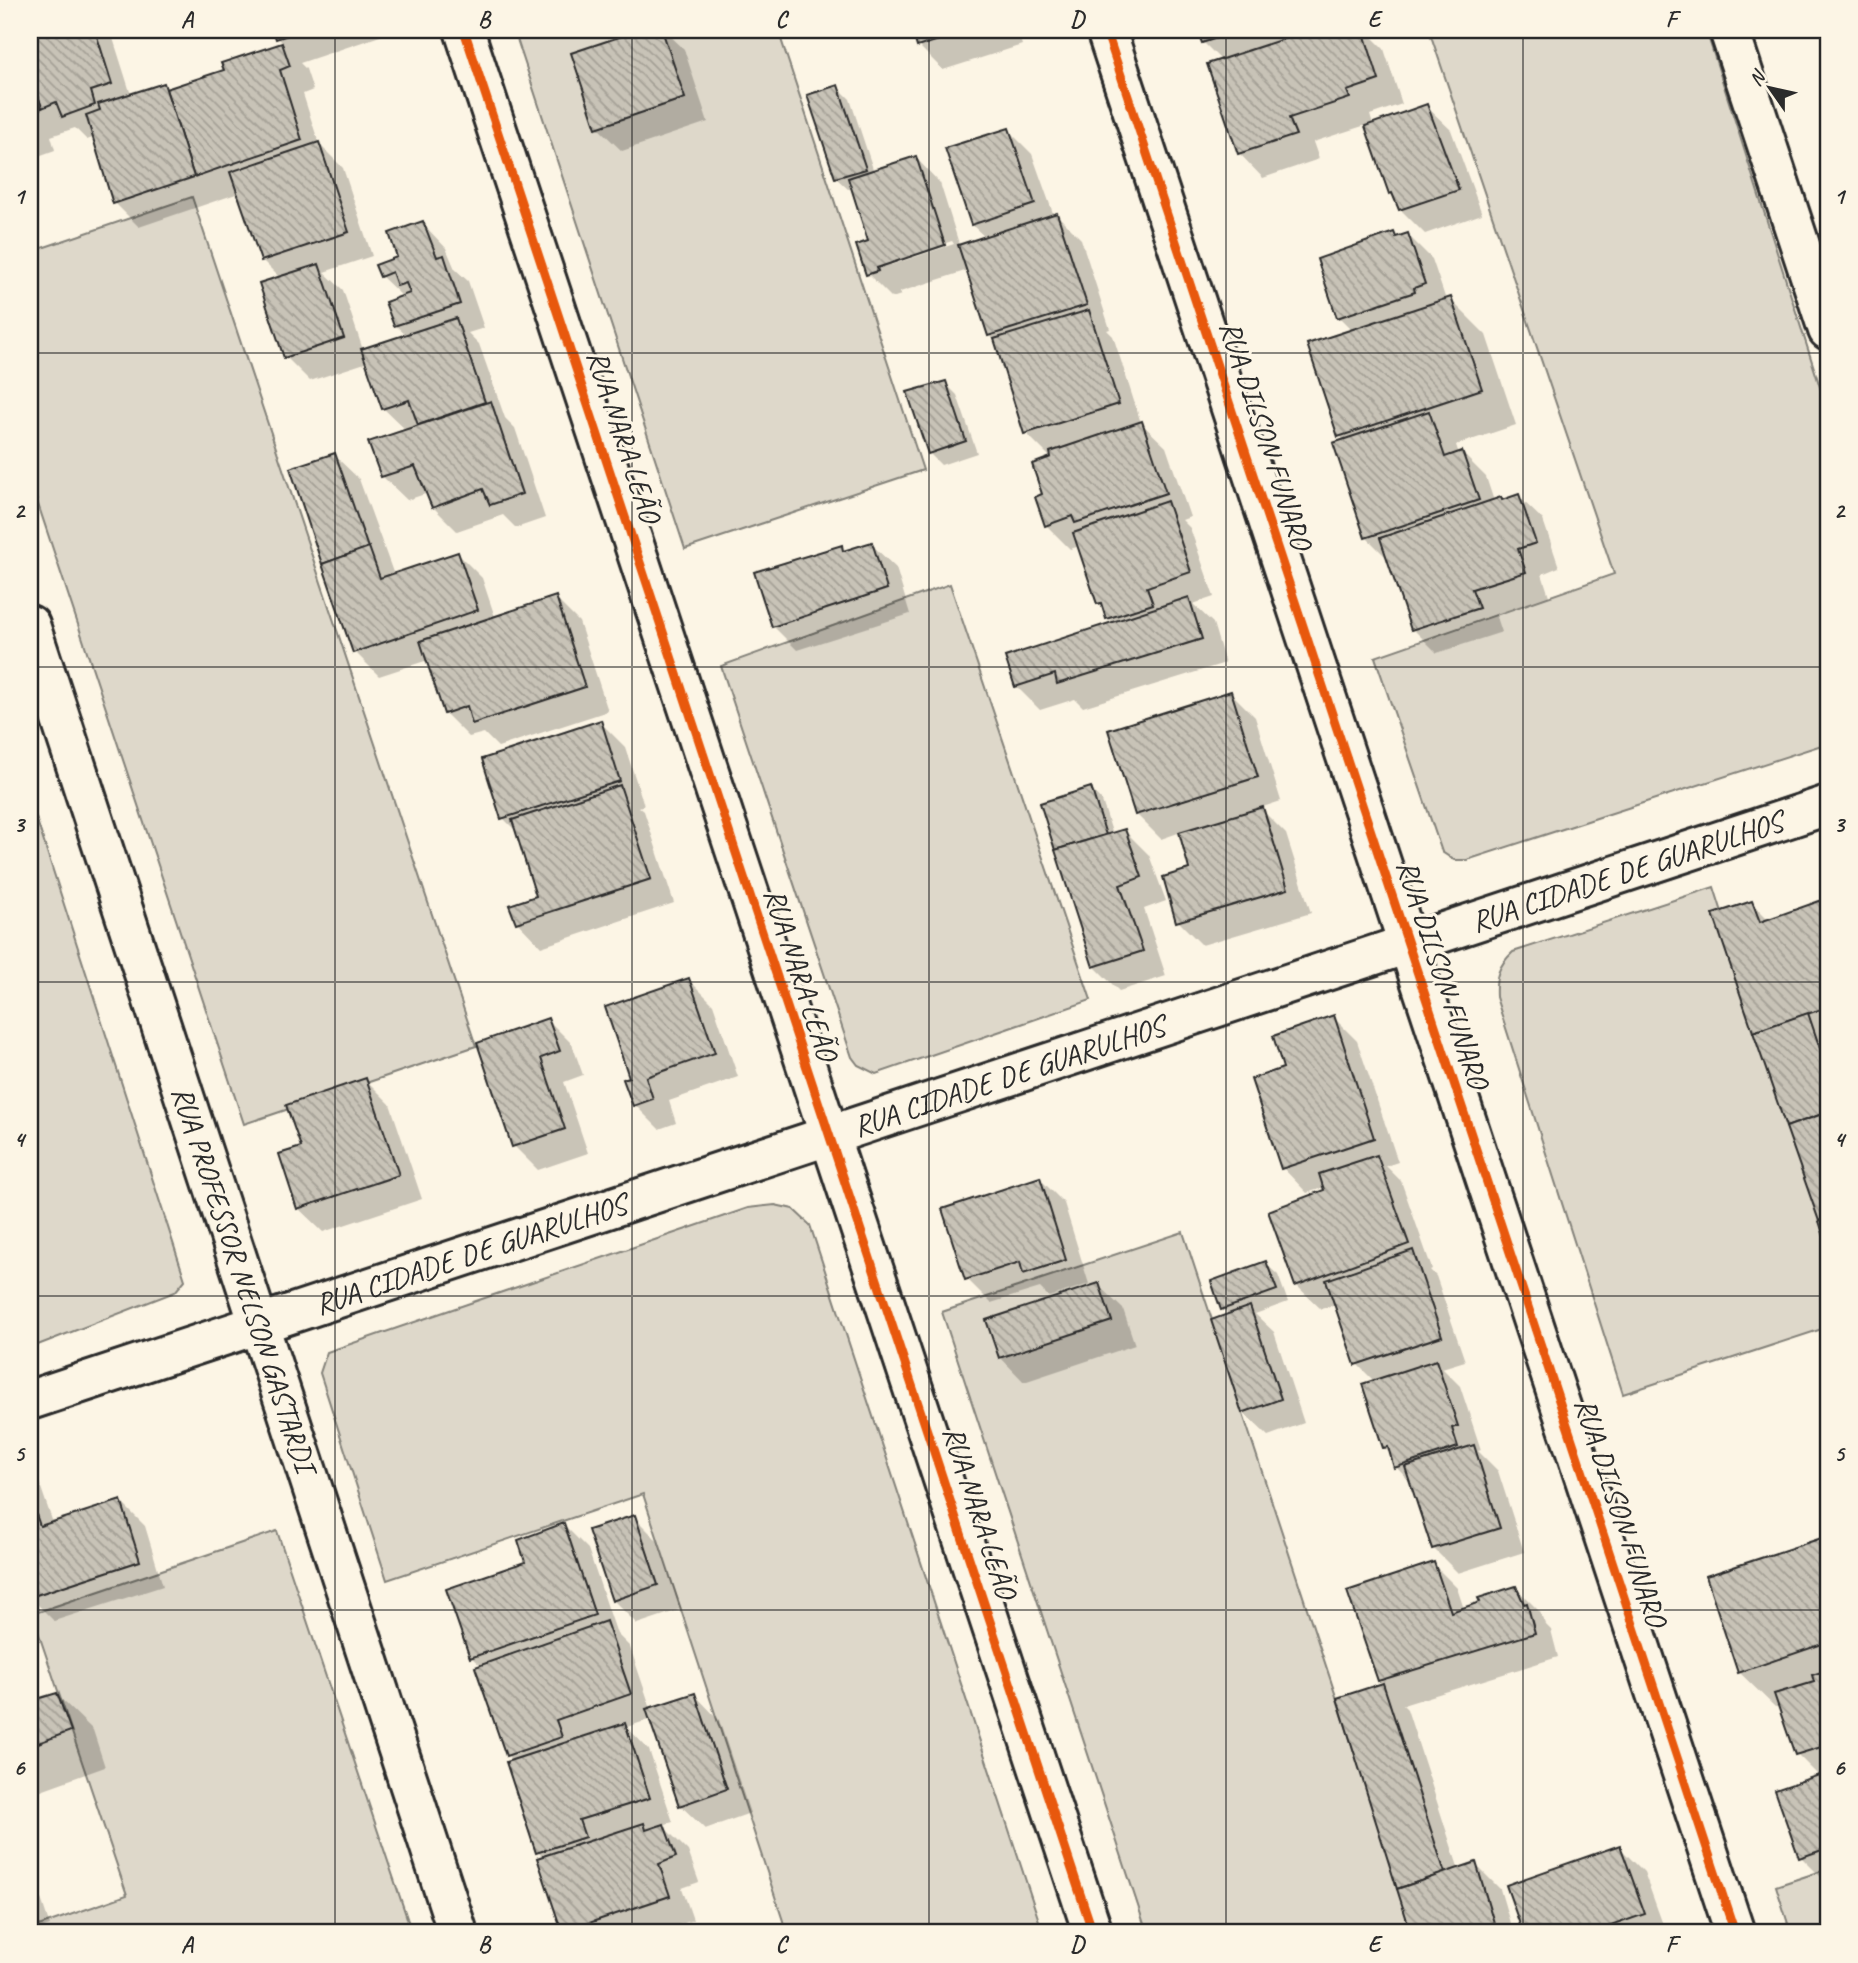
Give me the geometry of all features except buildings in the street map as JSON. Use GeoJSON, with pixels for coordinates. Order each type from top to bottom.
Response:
{"type":"FeatureCollection","features":[{"type":"Feature","properties":{"kind":"street","name":"RUA NARA LEÃO"},"geometry":{"type":"LineString","coordinates":[[464,30],[1093,1933]]}},
{"type":"Feature","properties":{"kind":"street","name":"RUA DILSON FUNARO"},"geometry":{"type":"LineString","coordinates":[[1106,30],[1735,1933]]}},
{"type":"Feature","properties":{"kind":"street"},"geometry":{"type":"LineString","coordinates":[[1729,30],[1828,330]]}},
{"type":"Feature","properties":{"kind":"street","name":"RUA PROFESSOR NELSON GASTARDI"},"geometry":{"type":"LineString","coordinates":[[30,625],[458,1933]]}},
{"type":"Feature","properties":{"kind":"street","name":"RUA CIDADE DE GUARULHOS"},"geometry":{"type":"LineString","coordinates":[[30,1400],[1828,806]]}},
{"type":"Feature","properties":{"kind":"shaded area"},"geometry":{"type":"Polygon","coordinates":[[[514,30],[778,30],[923,470],[685,549],[514,30]]]}},
{"type":"Feature","properties":{"kind":"shaded area"},"geometry":{"type":"Polygon","coordinates":[[[1429,30],[1706,30],[1828,412],[1828,743],[1467,860],[1454,860],[1442,852],[1375,657],[1614,574],[1429,30]]]}},
{"type":"Feature","properties":{"kind":"shaded area"},"geometry":{"type":"Polygon","coordinates":[[[192,197],[476,1046],[244,1124],[30,480],[30,252],[192,197]]]}},
{"type":"Feature","properties":{"kind":"shaded area"},"geometry":{"type":"Polygon","coordinates":[[[950,584],[1091,1000],[876,1074],[858,1065],[852,1057],[721,666],[950,584]]]}},
{"type":"Feature","properties":{"kind":"shaded area"},"geometry":{"type":"Polygon","coordinates":[[[30,799],[185,1280],[175,1292],[30,1348],[30,799]]]}},
{"type":"Feature","properties":{"kind":"shaded area"},"geometry":{"type":"Polygon","coordinates":[[[1714,887],[1828,1245],[1828,1327],[1623,1394],[1496,997],[1497,978],[1504,962],[1513,952],[1714,887]]]}},
{"type":"Feature","properties":{"kind":"shaded area"},"geometry":{"type":"Polygon","coordinates":[[[775,1205],[793,1209],[810,1225],[1043,1933],[787,1933],[643,1494],[387,1580],[320,1373],[327,1352],[748,1208],[775,1205]]]}},
{"type":"Feature","properties":{"kind":"shaded area"},"geometry":{"type":"Polygon","coordinates":[[[1183,1232],[1414,1933],[1147,1933],[942,1312],[1183,1232]]]}},
{"type":"Feature","properties":{"kind":"shaded area"},"geometry":{"type":"Polygon","coordinates":[[[277,1531],[412,1933],[30,1933],[30,1929],[127,1895],[32,1614],[277,1531]]]}},
{"type":"Feature","properties":{"kind":"shaded area"},"geometry":{"type":"Polygon","coordinates":[[[1828,1869],[1828,1933],[1791,1933],[1776,1886],[1828,1869]]]}},
{"type":"Feature","properties":{"kind":"cycle path"},"geometry":{"type":"LineString","coordinates":[[464,30],[1093,1933]]}},
{"type":"Feature","properties":{"kind":"cycle path"},"geometry":{"type":"LineString","coordinates":[[1106,30],[1735,1933]]}}]}
